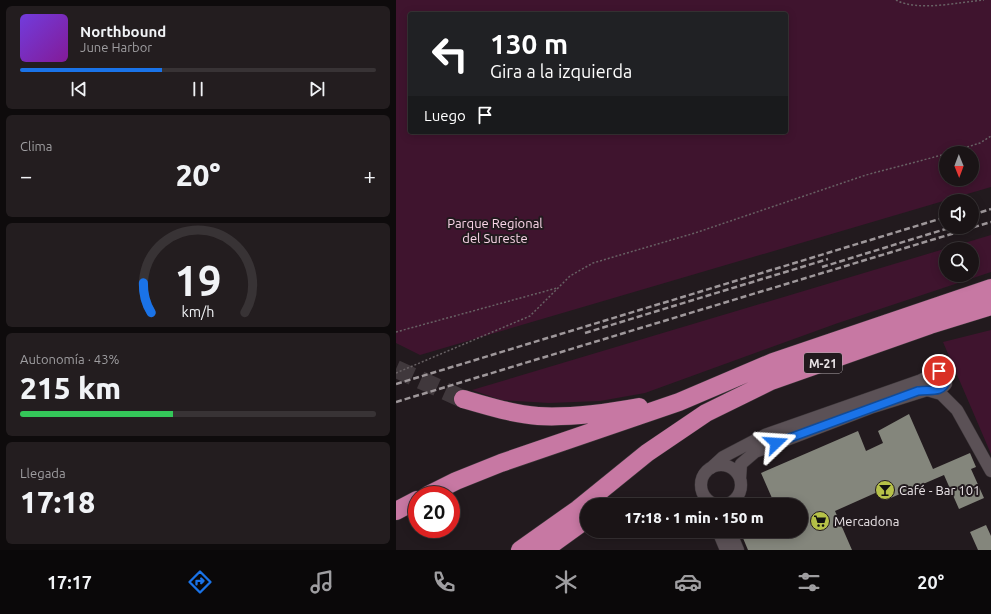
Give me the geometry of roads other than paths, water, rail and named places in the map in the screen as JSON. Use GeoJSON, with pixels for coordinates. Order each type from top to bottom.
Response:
{"type":"FeatureCollection","features":[{"type":"Feature","properties":{"kind":"highway","name":"M-21"},"geometry":{"type":"LineString","coordinates":[[446,486],[501,463],[679,402],[732,378],[773,362],[991,288]]}},
{"type":"Feature","properties":{"kind":"highway","name":"M-21"},"geometry":{"type":"LineString","coordinates":[[520,550],[578,509],[648,452],[706,413],[771,381],[930,324],[991,306]]}},
{"type":"Feature","properties":{"kind":"highway","name":"M-21"},"geometry":{"type":"LineString","coordinates":[[463,399],[498,409],[538,416],[587,415],[641,407],[732,378]]}},
{"type":"Feature","properties":{"kind":"highway"},"geometry":{"type":"LineString","coordinates":[[609,498],[651,458],[665,442]]}},
{"type":"Feature","properties":{"kind":"highway"},"geometry":{"type":"LineString","coordinates":[[396,511],[408,505]]}},
{"type":"Feature","properties":{"kind":"highway"},"geometry":{"type":"LineString","coordinates":[[544,550],[580,524]]}},
{"type":"Feature","properties":{"kind":"street"},"geometry":{"type":"LineString","coordinates":[[711,468],[727,454],[765,435],[919,381],[939,371],[945,375],[946,384],[941,389],[933,391],[918,391],[755,452],[747,457],[741,464],[741,485],[736,498]]}},
{"type":"Feature","properties":{"kind":"street"},"geometry":{"type":"LineString","coordinates":[[933,391],[941,394],[958,410],[991,471]]}},
{"type":"Feature","properties":{"kind":"street"},"geometry":{"type":"LineString","coordinates":[[705,498],[701,482],[706,471],[711,468],[718,465],[731,468],[740,479]]}},
{"type":"Feature","properties":{"kind":"street"},"geometry":{"type":"LineString","coordinates":[[721,538],[726,550]]}},
{"type":"Feature","properties":{"kind":"street"},"geometry":{"type":"LineString","coordinates":[[733,538],[738,550]]}},
{"type":"Feature","properties":{"kind":"tunnel"},"geometry":{"type":"LineString","coordinates":[[396,369],[463,399]]}},
{"type":"Feature","properties":{"kind":"railway"},"geometry":{"type":"LineString","coordinates":[[979,213],[991,209]]}},
{"type":"Feature","properties":{"kind":"railway"},"geometry":{"type":"LineString","coordinates":[[396,384],[939,219]]}},
{"type":"Feature","properties":{"kind":"railway"},"geometry":{"type":"LineString","coordinates":[[396,402],[991,222]]}},
{"type":"Feature","properties":{"kind":"railway"},"geometry":{"type":"LineString","coordinates":[[822,267],[939,231]]}},
{"type":"Feature","properties":{"kind":"railway"},"geometry":{"type":"LineString","coordinates":[[585,333],[828,259]]}},
{"type":"Feature","properties":{"kind":"place","name":"Café - Bar 101"},"geometry":{"type":"Point","coordinates":[885,490]}},
{"type":"Feature","properties":{"kind":"place","name":"Mercadona"},"geometry":{"type":"Point","coordinates":[820,521]}},
{"type":"Feature","properties":{"kind":"park label","name":"Parque Regional del Sureste"},"geometry":{"type":"Point","coordinates":[495,230]}}]}
